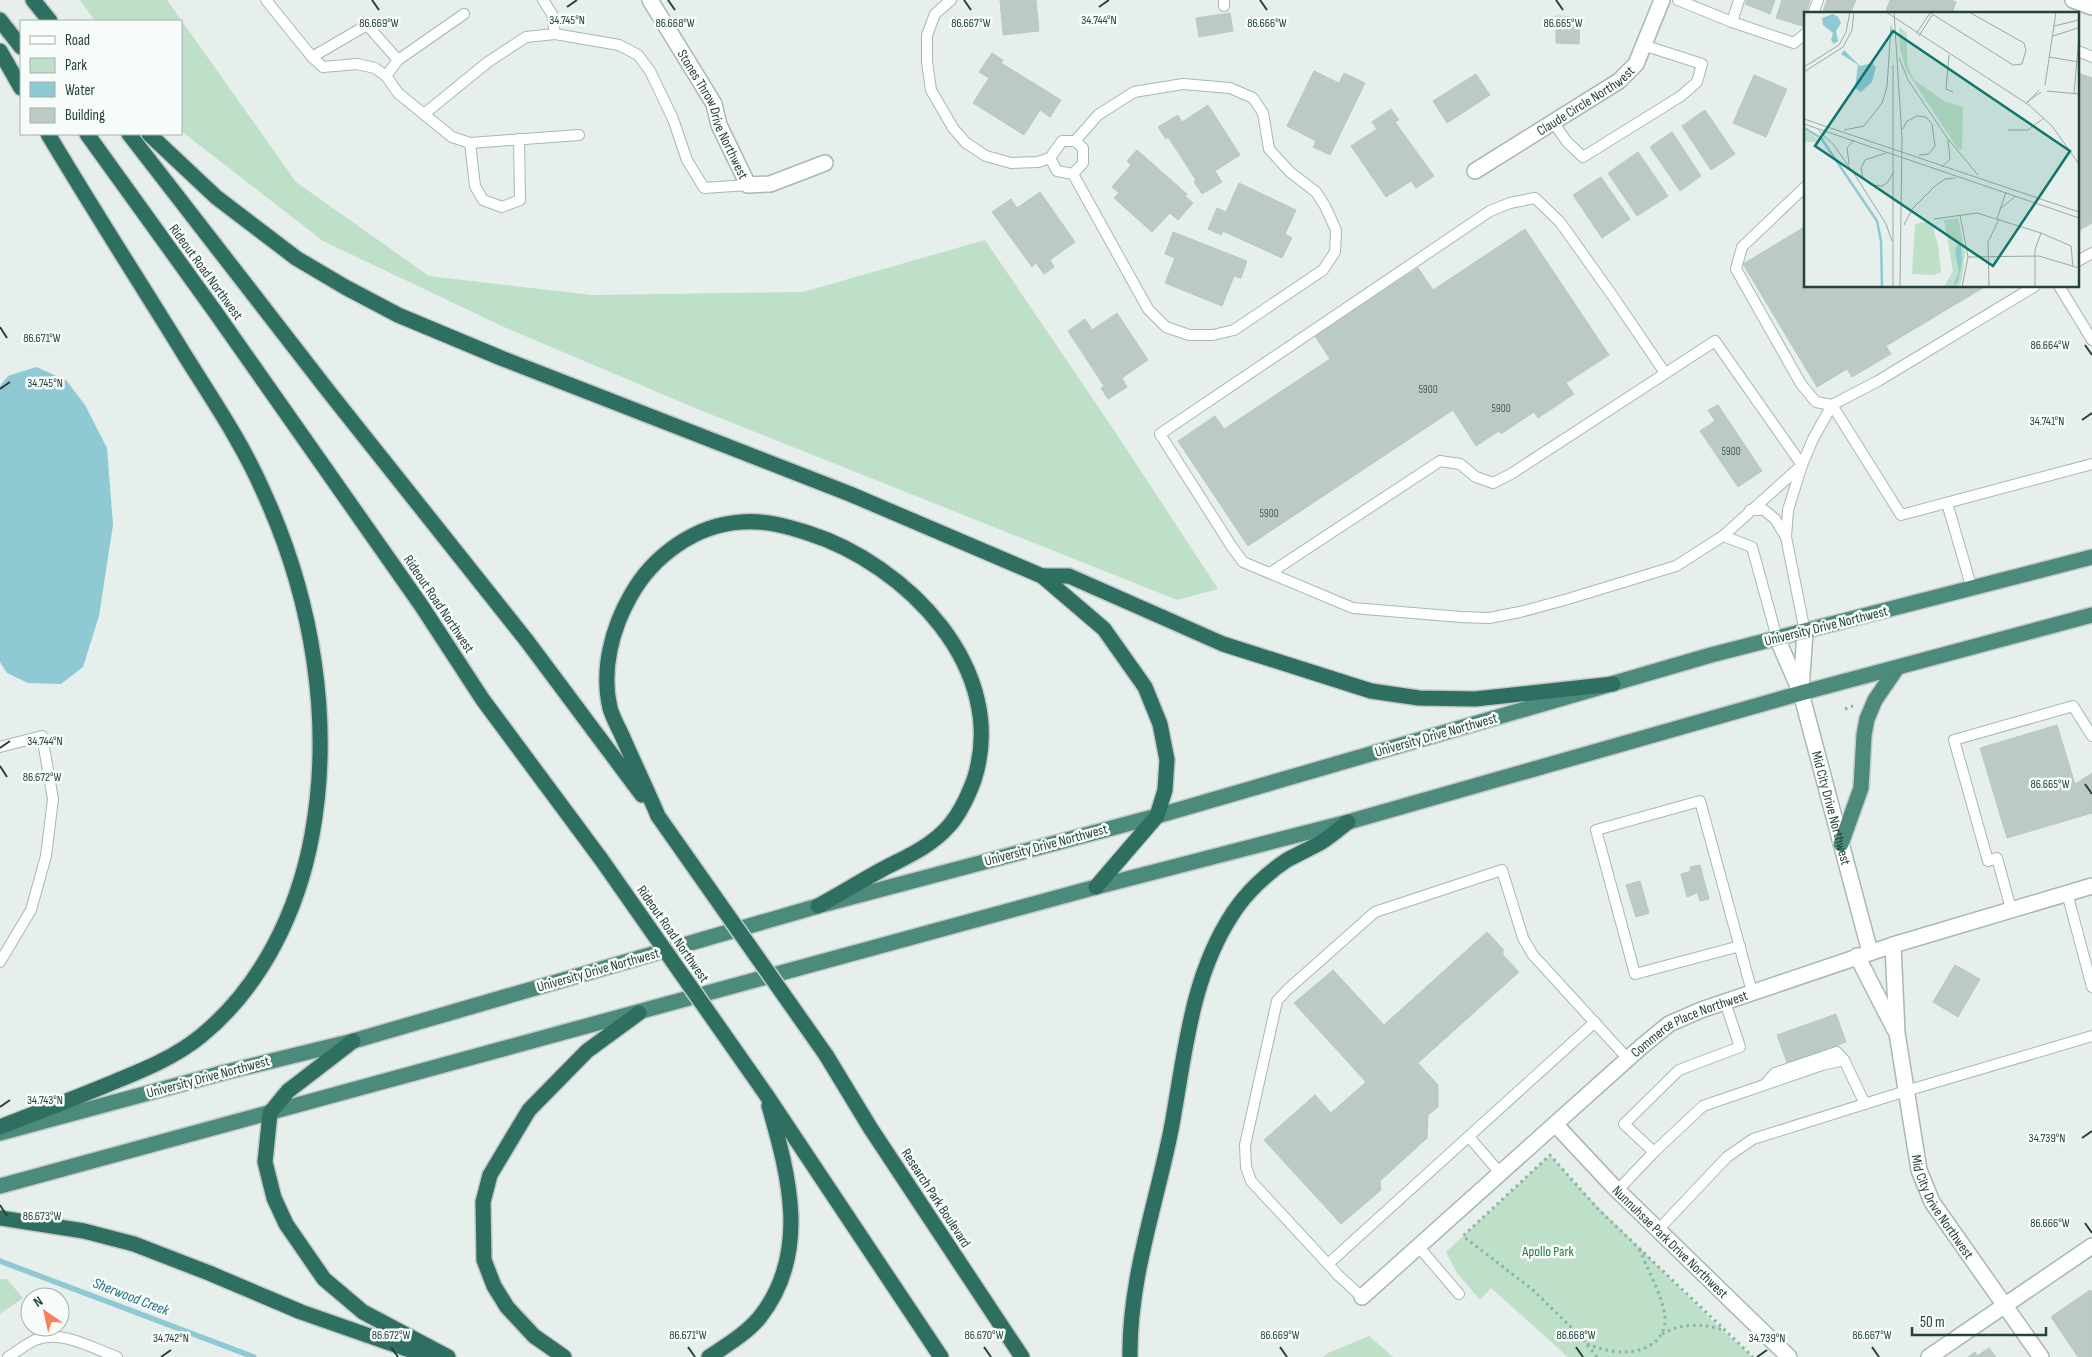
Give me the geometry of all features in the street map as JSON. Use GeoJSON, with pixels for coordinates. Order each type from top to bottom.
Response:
{"type":"FeatureCollection","features":[{"type":"Feature","properties":{"kind":"highway"},"geometry":{"type":"LineString","coordinates":[[33,0],[49,20]]}},
{"type":"Feature","properties":{"kind":"highway"},"geometry":{"type":"LineString","coordinates":[[0,20],[20,46]]}},
{"type":"Feature","properties":{"kind":"highway"},"geometry":{"type":"LineString","coordinates":[[0,51],[20,86]]}},
{"type":"Feature","properties":{"kind":"highway"},"geometry":{"type":"LineString","coordinates":[[0,1126],[156,1065],[200,1038],[228,1012],[263,965],[284,926],[306,870],[315,819],[320,734],[312,643],[292,564],[264,492],[223,416],[49,135]]}},
{"type":"Feature","properties":{"kind":"highway","name":"Rideout Road Northwest"},"geometry":{"type":"LineString","coordinates":[[88,135],[216,312],[416,597],[483,700],[601,859],[765,1093]]}},
{"type":"Feature","properties":{"kind":"highway","name":"Rideout Road Northwest"},"geometry":{"type":"LineString","coordinates":[[130,135],[329,392],[527,641],[658,816],[826,1055]]}},
{"type":"Feature","properties":{"kind":"highway"},"geometry":{"type":"LineString","coordinates":[[150,135],[216,197],[296,258],[344,287],[398,315],[639,413],[850,494],[1042,576],[1104,629],[1145,687],[1160,724],[1167,760],[1165,790],[1157,816],[1096,887]]}},
{"type":"Feature","properties":{"kind":"highway"},"geometry":{"type":"LineString","coordinates":[[658,816],[610,709],[607,675],[610,648],[620,615],[639,580],[662,556],[685,540],[708,528],[732,523],[778,523],[835,541],[879,568],[925,606],[949,635],[966,665],[978,702],[981,734],[980,762],[968,796],[948,827],[919,851],[818,906]]}},
{"type":"Feature","properties":{"kind":"highway","name":"University Drive Northwest"},"geometry":{"type":"LineString","coordinates":[[0,1133],[226,1072],[353,1041],[818,906],[1157,816],[1711,655],[2092,557]]}},
{"type":"Feature","properties":{"kind":"highway"},"geometry":{"type":"LineString","coordinates":[[1042,576],[1069,576],[1223,644],[1371,691],[1419,698],[1475,699],[1613,684]]}},
{"type":"Feature","properties":{"kind":"highway"},"geometry":{"type":"LineString","coordinates":[[0,1186],[1096,887],[1348,822],[1801,693],[2092,615]]}},
{"type":"Feature","properties":{"kind":"highway"},"geometry":{"type":"LineString","coordinates":[[1841,844],[1861,788],[1864,735],[1867,719],[1875,700],[1897,668]]}},
{"type":"Feature","properties":{"kind":"highway"},"geometry":{"type":"LineString","coordinates":[[1130,1357],[1130,1335],[1142,1249],[1170,1131],[1189,1024],[1201,977],[1214,943],[1234,912],[1256,886],[1286,861],[1321,842],[1348,822]]}},
{"type":"Feature","properties":{"kind":"highway"},"geometry":{"type":"LineString","coordinates":[[564,1357],[534,1336],[508,1307],[494,1286],[484,1260],[483,1202],[490,1175],[529,1110],[587,1051],[639,1013]]}},
{"type":"Feature","properties":{"kind":"highway"},"geometry":{"type":"LineString","coordinates":[[353,1041],[288,1091],[270,1113],[266,1162],[274,1198],[286,1224],[307,1257],[324,1278],[363,1312],[448,1357]]}},
{"type":"Feature","properties":{"kind":"highway","name":"Research Park Boulevard"},"geometry":{"type":"LineString","coordinates":[[826,1055],[872,1129],[1022,1357]]}},
{"type":"Feature","properties":{"kind":"highway"},"geometry":{"type":"LineString","coordinates":[[709,1357],[734,1340],[759,1317],[781,1282],[790,1244],[790,1194],[781,1150],[765,1093]]}},
{"type":"Feature","properties":{"kind":"highway"},"geometry":{"type":"LineString","coordinates":[[765,1093],[941,1357]]}},
{"type":"Feature","properties":{"kind":"highway"},"geometry":{"type":"LineString","coordinates":[[0,1218],[84,1230],[134,1244],[302,1312],[430,1357]]}},
{"type":"Feature","properties":{"kind":"street","name":"Stones Throw Drive Northwest"},"geometry":{"type":"LineString","coordinates":[[650,0],[714,104],[719,125],[748,185],[770,184],[825,163]]}},
{"type":"Feature","properties":{"kind":"street","name":"Claude Circle Northwest"},"geometry":{"type":"LineString","coordinates":[[1475,171],[1619,81],[1636,64],[1662,0]]}},
{"type":"Feature","properties":{"kind":"street"},"geometry":{"type":"LineString","coordinates":[[1801,693],[1805,632]]}},
{"type":"Feature","properties":{"kind":"street"},"geometry":{"type":"LineString","coordinates":[[1778,638],[1801,693]]}},
{"type":"Feature","properties":{"kind":"street","name":"Mid City Drive Northwest"},"geometry":{"type":"LineString","coordinates":[[1801,693],[1841,844],[1863,954],[1897,1033]]}},
{"type":"Feature","properties":{"kind":"street","name":"Commerce Place Northwest"},"geometry":{"type":"LineString","coordinates":[[1362,1297],[1628,1059],[1670,1024],[1701,1010],[1893,944],[2092,886]]}},
{"type":"Feature","properties":{"kind":"street","name":"Mid City Drive Northwest"},"geometry":{"type":"LineString","coordinates":[[1893,944],[1897,1033],[1919,1170],[1924,1188],[2041,1357]]}},
{"type":"Feature","properties":{"kind":"street","name":"Nunnuhsae Park Drive Northwest"},"geometry":{"type":"LineString","coordinates":[[1555,1124],[1658,1230],[1789,1357]]}},
{"type":"Feature","properties":{"kind":"street"},"geometry":{"type":"LineString","coordinates":[[1929,1357],[2092,1246]]}},
{"type":"Feature","properties":{"kind":"lane"},"geometry":{"type":"LineString","coordinates":[[266,0],[312,57],[324,67],[357,64],[375,68],[386,76],[398,93],[452,137],[470,143],[579,135]]}},
{"type":"Feature","properties":{"kind":"lane"},"geometry":{"type":"LineString","coordinates":[[543,0],[552,14],[555,34]]}},
{"type":"Feature","properties":{"kind":"lane"},"geometry":{"type":"LineString","coordinates":[[952,0],[935,14],[927,35],[927,62],[931,90],[953,128],[966,143],[986,156],[1011,163],[1038,162],[1050,158],[1062,140],[1075,141],[1083,148],[1083,163],[1073,174]]}},
{"type":"Feature","properties":{"kind":"lane"},"geometry":{"type":"LineString","coordinates":[[1678,0],[1732,22],[1794,43],[1804,35]]}},
{"type":"Feature","properties":{"kind":"lane"},"geometry":{"type":"LineString","coordinates":[[1732,22],[1739,0]]}},
{"type":"Feature","properties":{"kind":"lane"},"geometry":{"type":"LineString","coordinates":[[1814,12],[1818,0]]}},
{"type":"Feature","properties":{"kind":"lane"},"geometry":{"type":"LineString","coordinates":[[386,76],[398,60],[464,14]]}},
{"type":"Feature","properties":{"kind":"lane"},"geometry":{"type":"LineString","coordinates":[[312,57],[367,25],[398,60]]}},
{"type":"Feature","properties":{"kind":"lane"},"geometry":{"type":"LineString","coordinates":[[424,114],[488,62],[526,37],[555,34],[619,45],[638,55],[650,71],[673,119],[687,160],[704,188],[748,185]]}},
{"type":"Feature","properties":{"kind":"lane"},"geometry":{"type":"LineString","coordinates":[[1553,122],[1567,142],[1583,157],[1681,96],[1697,82],[1702,64],[1643,45]]}},
{"type":"Feature","properties":{"kind":"lane"},"geometry":{"type":"LineString","coordinates":[[2080,52],[2092,57]]}},
{"type":"Feature","properties":{"kind":"lane"},"geometry":{"type":"LineString","coordinates":[[1073,174],[1148,309],[1166,327],[1189,335],[1213,335],[1234,330],[1324,270],[1335,252],[1336,230],[1326,206],[1316,192],[1290,172],[1269,148],[1263,112],[1253,98],[1230,88],[1183,84],[1134,92],[1098,116],[1075,141]]}},
{"type":"Feature","properties":{"kind":"lane"},"geometry":{"type":"LineString","coordinates":[[470,143],[475,186],[483,200],[502,207],[520,200],[519,139]]}},
{"type":"Feature","properties":{"kind":"lane"},"geometry":{"type":"LineString","coordinates":[[1050,158],[1057,171],[1073,174]]}},
{"type":"Feature","properties":{"kind":"lane"},"geometry":{"type":"LineString","coordinates":[[1804,188],[1742,247],[1736,269],[1801,384],[1816,402],[1832,405],[1901,515],[2092,464]]}},
{"type":"Feature","properties":{"kind":"lane"},"geometry":{"type":"LineString","coordinates":[[1665,373],[1612,294],[1560,222],[1535,198],[1510,203],[1490,212],[1160,434],[1243,562],[1353,608],[1461,617],[1489,618],[1520,612],[1676,566],[1723,536],[1802,465]]}},
{"type":"Feature","properties":{"kind":"lane"},"geometry":{"type":"LineString","coordinates":[[2080,260],[2092,253]]}},
{"type":"Feature","properties":{"kind":"lane"},"geometry":{"type":"LineString","coordinates":[[1805,632],[1786,537],[1788,510],[1802,465],[1813,439],[1832,405],[1878,381],[2032,288]]}},
{"type":"Feature","properties":{"kind":"lane"},"geometry":{"type":"LineString","coordinates":[[2060,288],[2092,340]]}},
{"type":"Feature","properties":{"kind":"lane"},"geometry":{"type":"LineString","coordinates":[[1270,573],[1440,461],[1460,464],[1476,477],[1493,482],[1510,474],[1715,341],[1802,465]]}},
{"type":"Feature","properties":{"kind":"lane"},"geometry":{"type":"LineString","coordinates":[[1947,503],[1972,589]]}},
{"type":"Feature","properties":{"kind":"lane"},"geometry":{"type":"LineString","coordinates":[[1750,510],[1764,510],[1775,519],[1786,537]]}},
{"type":"Feature","properties":{"kind":"lane"},"geometry":{"type":"LineString","coordinates":[[1723,536],[1752,547],[1778,638]]}},
{"type":"Feature","properties":{"kind":"lane"},"geometry":{"type":"LineString","coordinates":[[2011,909],[1997,858],[1988,861],[1954,740],[2073,706],[2092,736]]}},
{"type":"Feature","properties":{"kind":"lane"},"geometry":{"type":"LineString","coordinates":[[0,747],[42,736],[53,799],[46,856],[31,910],[0,962]]}},
{"type":"Feature","properties":{"kind":"lane"},"geometry":{"type":"LineString","coordinates":[[1740,946],[1635,974],[1596,830],[1700,801],[1740,946],[1752,992]]}},
{"type":"Feature","properties":{"kind":"lane"},"geometry":{"type":"LineString","coordinates":[[1362,1297],[1328,1264],[1251,1181],[1246,1166],[1245,1145],[1277,1001],[1287,990],[1375,912],[1502,870],[1523,938],[1533,955],[1628,1059]]}},
{"type":"Feature","properties":{"kind":"lane"},"geometry":{"type":"LineString","coordinates":[[2067,893],[2092,987]]}},
{"type":"Feature","properties":{"kind":"lane"},"geometry":{"type":"LineString","coordinates":[[1654,1152],[1624,1124],[1679,1070],[1740,1047],[1726,1002]]}},
{"type":"Feature","properties":{"kind":"lane"},"geometry":{"type":"LineString","coordinates":[[1328,1264],[1470,1138],[1595,1022]]}},
{"type":"Feature","properties":{"kind":"lane"},"geometry":{"type":"LineString","coordinates":[[1658,1230],[1727,1157],[1753,1139],[2092,1036]]}},
{"type":"Feature","properties":{"kind":"lane"},"geometry":{"type":"LineString","coordinates":[[1618,1190],[1654,1152],[1703,1106],[1765,1084],[1844,1060],[1865,1104]]}},
{"type":"Feature","properties":{"kind":"lane"},"geometry":{"type":"LineString","coordinates":[[1470,1138],[1500,1173]]}},
{"type":"Feature","properties":{"kind":"lane"},"geometry":{"type":"LineString","coordinates":[[1418,1246],[1459,1294]]}},
{"type":"Feature","properties":{"kind":"lane"},"geometry":{"type":"LineString","coordinates":[[8,1357],[37,1339],[48,1336],[66,1338],[117,1357]]}},
{"type":"Feature","properties":{"kind":"path"},"geometry":{"type":"LineString","coordinates":[[1845,709],[1853,706],[1852,703]]}},
{"type":"Feature","properties":{"kind":"path"},"geometry":{"type":"LineString","coordinates":[[1597,1357],[1533,1290],[1463,1236],[1550,1155],[1598,1209],[1753,1357]]}},
{"type":"Feature","properties":{"kind":"path"},"geometry":{"type":"LineString","coordinates":[[1638,1246],[1661,1302],[1665,1319],[1662,1334]]}},
{"type":"Feature","properties":{"kind":"path"},"geometry":{"type":"LineString","coordinates":[[1586,1344],[1620,1355],[1643,1351],[1670,1329],[1686,1325],[1705,1325],[1723,1330]]}},
{"type":"Feature","properties":{"kind":"path"},"geometry":{"type":"LineString","coordinates":[[1642,1357],[1643,1351]]}},
{"type":"Feature","properties":{"kind":"green space"},"geometry":{"type":"Polygon","coordinates":[[[80,0],[167,0],[181,20],[94,20],[80,0]]]}},
{"type":"Feature","properties":{"kind":"green space"},"geometry":{"type":"Polygon","coordinates":[[[182,21],[296,182],[429,276],[592,295],[803,292],[985,240],[1116,433],[1218,589],[1177,600],[695,408],[504,327],[323,241],[182,132],[182,21]]]}},
{"type":"Feature","properties":{"kind":"green space","name":"Apollo Park"},"geometry":{"type":"Polygon","coordinates":[[[1550,1155],[1581,1190],[1723,1331],[1753,1357],[1568,1357],[1491,1288],[1480,1300],[1457,1273],[1446,1252],[1550,1155]]]}},
{"type":"Feature","properties":{"kind":"green space"},"geometry":{"type":"Polygon","coordinates":[[[0,1279],[7,1279],[20,1294],[20,1300],[0,1314],[0,1279]]]}},
{"type":"Feature","properties":{"kind":"green space"},"geometry":{"type":"Polygon","coordinates":[[[1369,1336],[1393,1357],[1323,1357],[1328,1353],[1369,1336]]]}},
{"type":"Feature","properties":{"kind":"water"},"geometry":{"type":"Polygon","coordinates":[[[36,367],[66,380],[85,405],[107,448],[113,525],[99,616],[83,667],[61,684],[28,683],[7,673],[0,662],[0,386],[8,376],[36,367]]]}},
{"type":"Feature","properties":{"kind":"building"},"geometry":{"type":"Polygon","coordinates":[[[1000,0],[1036,0],[1039,31],[1003,35],[1000,0]]]}},
{"type":"Feature","properties":{"kind":"building"},"geometry":{"type":"Polygon","coordinates":[[[1747,0],[1775,0],[1770,14],[1745,4],[1747,0]]]}},
{"type":"Feature","properties":{"kind":"building"},"geometry":{"type":"Polygon","coordinates":[[[1782,0],[1810,0],[1806,12],[1804,12],[1802,26],[1776,18],[1782,0]]]}},
{"type":"Feature","properties":{"kind":"building"},"geometry":{"type":"Polygon","coordinates":[[[1827,0],[1856,0],[1851,12],[1823,12],[1827,0]]]}},
{"type":"Feature","properties":{"kind":"building"},"geometry":{"type":"Polygon","coordinates":[[[1890,0],[1951,0],[1956,2],[1953,12],[1886,12],[1890,0]]]}},
{"type":"Feature","properties":{"kind":"building"},"geometry":{"type":"Polygon","coordinates":[[[1230,13],[1233,31],[1199,37],[1196,18],[1230,13]]]}},
{"type":"Feature","properties":{"kind":"building"},"geometry":{"type":"Polygon","coordinates":[[[1556,16],[1580,17],[1579,44],[1556,43],[1556,16]]]}},
{"type":"Feature","properties":{"kind":"building"},"geometry":{"type":"Polygon","coordinates":[[[992,53],[1003,60],[1001,63],[1061,100],[1050,117],[1040,110],[1024,135],[973,103],[989,78],[979,72],[992,53]]]}},
{"type":"Feature","properties":{"kind":"building"},"geometry":{"type":"Polygon","coordinates":[[[1314,71],[1339,83],[1344,73],[1365,83],[1330,155],[1313,147],[1316,141],[1287,126],[1314,71]]]}},
{"type":"Feature","properties":{"kind":"building"},"geometry":{"type":"Polygon","coordinates":[[[1476,74],[1490,95],[1447,123],[1433,101],[1476,74]]]}},
{"type":"Feature","properties":{"kind":"building"},"geometry":{"type":"Polygon","coordinates":[[[2080,74],[2092,78],[2092,223],[2080,230],[2080,74]]]}},
{"type":"Feature","properties":{"kind":"building"},"geometry":{"type":"Polygon","coordinates":[[[1754,75],[1787,89],[1766,137],[1733,123],[1754,75]]]}},
{"type":"Feature","properties":{"kind":"building"},"geometry":{"type":"Polygon","coordinates":[[[1208,105],[1240,155],[1215,171],[1222,182],[1202,194],[1194,182],[1196,180],[1168,137],[1166,139],[1158,127],[1178,115],[1182,122],[1208,105]]]}},
{"type":"Feature","properties":{"kind":"building"},"geometry":{"type":"Polygon","coordinates":[[[1391,109],[1399,120],[1395,122],[1434,176],[1416,188],[1411,181],[1386,197],[1351,146],[1377,129],[1372,122],[1391,109]]]}},
{"type":"Feature","properties":{"kind":"building"},"geometry":{"type":"Polygon","coordinates":[[[1705,110],[1735,154],[1711,170],[1682,126],[1705,110]]]}},
{"type":"Feature","properties":{"kind":"building"},"geometry":{"type":"Polygon","coordinates":[[[1672,132],[1701,176],[1680,191],[1650,147],[1672,132]]]}},
{"type":"Feature","properties":{"kind":"building"},"geometry":{"type":"Polygon","coordinates":[[[1137,150],[1187,194],[1185,196],[1193,203],[1178,220],[1170,213],[1152,232],[1114,198],[1119,193],[1112,187],[1131,165],[1127,161],[1137,150]]]}},
{"type":"Feature","properties":{"kind":"building"},"geometry":{"type":"Polygon","coordinates":[[[1638,152],[1668,196],[1637,216],[1608,173],[1638,152]]]}},
{"type":"Feature","properties":{"kind":"building"},"geometry":{"type":"Polygon","coordinates":[[[1601,177],[1630,219],[1602,238],[1573,195],[1601,177]]]}},
{"type":"Feature","properties":{"kind":"building"},"geometry":{"type":"Polygon","coordinates":[[[1239,183],[1296,210],[1285,234],[1292,238],[1282,258],[1223,231],[1221,235],[1208,229],[1217,208],[1226,212],[1239,183]]]}},
{"type":"Feature","properties":{"kind":"building"},"geometry":{"type":"Polygon","coordinates":[[[1040,192],[1075,242],[1050,260],[1054,267],[1044,274],[1036,263],[1032,267],[992,212],[1011,199],[1017,208],[1040,192]]]}},
{"type":"Feature","properties":{"kind":"building"},"geometry":{"type":"Polygon","coordinates":[[[1804,227],[1804,288],[1983,288],[1886,346],[1891,354],[1852,377],[1847,369],[1817,387],[1743,264],[1804,227]]]}},
{"type":"Feature","properties":{"kind":"building"},"geometry":{"type":"Polygon","coordinates":[[[1525,229],[1609,355],[1566,383],[1574,394],[1538,418],[1534,412],[1501,434],[1499,431],[1476,446],[1453,410],[1248,546],[1178,441],[1215,416],[1224,429],[1330,359],[1315,336],[1418,268],[1433,290],[1525,229]]]}},
{"type":"Feature","properties":{"kind":"building"},"geometry":{"type":"Polygon","coordinates":[[[1173,232],[1247,261],[1241,278],[1234,276],[1222,306],[1165,283],[1175,258],[1165,254],[1173,232]]]}},
{"type":"Feature","properties":{"kind":"building"},"geometry":{"type":"Polygon","coordinates":[[[1117,313],[1148,360],[1122,378],[1127,387],[1108,399],[1101,388],[1104,386],[1068,331],[1085,319],[1092,330],[1117,313]]]}},
{"type":"Feature","properties":{"kind":"building"},"geometry":{"type":"Polygon","coordinates":[[[1718,405],[1762,471],[1738,487],[1700,431],[1715,421],[1708,410],[1718,405]]]}},
{"type":"Feature","properties":{"kind":"building"},"geometry":{"type":"Polygon","coordinates":[[[2057,725],[2075,784],[2092,773],[2092,813],[2007,838],[1980,748],[2057,725]]]}},
{"type":"Feature","properties":{"kind":"building"},"geometry":{"type":"Polygon","coordinates":[[[1700,865],[1709,899],[1700,901],[1690,867],[1700,865]]]}},
{"type":"Feature","properties":{"kind":"building"},"geometry":{"type":"Polygon","coordinates":[[[1691,871],[1697,893],[1687,897],[1681,874],[1691,871]]]}},
{"type":"Feature","properties":{"kind":"building"},"geometry":{"type":"Polygon","coordinates":[[[1640,881],[1649,913],[1636,917],[1626,885],[1640,881]]]}},
{"type":"Feature","properties":{"kind":"building"},"geometry":{"type":"Polygon","coordinates":[[[1487,932],[1503,949],[1503,955],[1519,972],[1418,1063],[1438,1085],[1438,1107],[1428,1115],[1427,1138],[1380,1181],[1381,1190],[1341,1224],[1264,1140],[1315,1095],[1331,1113],[1366,1082],[1294,1003],[1333,970],[1384,1025],[1487,932]]]}},
{"type":"Feature","properties":{"kind":"building"},"geometry":{"type":"Polygon","coordinates":[[[1955,965],[1980,979],[1958,1017],[1933,1002],[1955,965]]]}},
{"type":"Feature","properties":{"kind":"building"},"geometry":{"type":"Polygon","coordinates":[[[1836,1014],[1846,1042],[1787,1063],[1777,1035],[1836,1014]]]}},
{"type":"Feature","properties":{"kind":"building"},"geometry":{"type":"Polygon","coordinates":[[[2090,1290],[2092,1292],[2092,1357],[2078,1357],[2051,1317],[2090,1290]]]}},
{"type":"Feature","properties":{"kind":"building"},"geometry":{"type":"Polygon","coordinates":[[[1989,1348],[1996,1357],[1968,1357],[1975,1352],[1977,1356],[1989,1348]]]}},
{"type":"Feature","properties":{"kind":"waterway","name":"Sherwood Creek"},"geometry":{"type":"LineString","coordinates":[[0,1261],[254,1357]]}}]}
